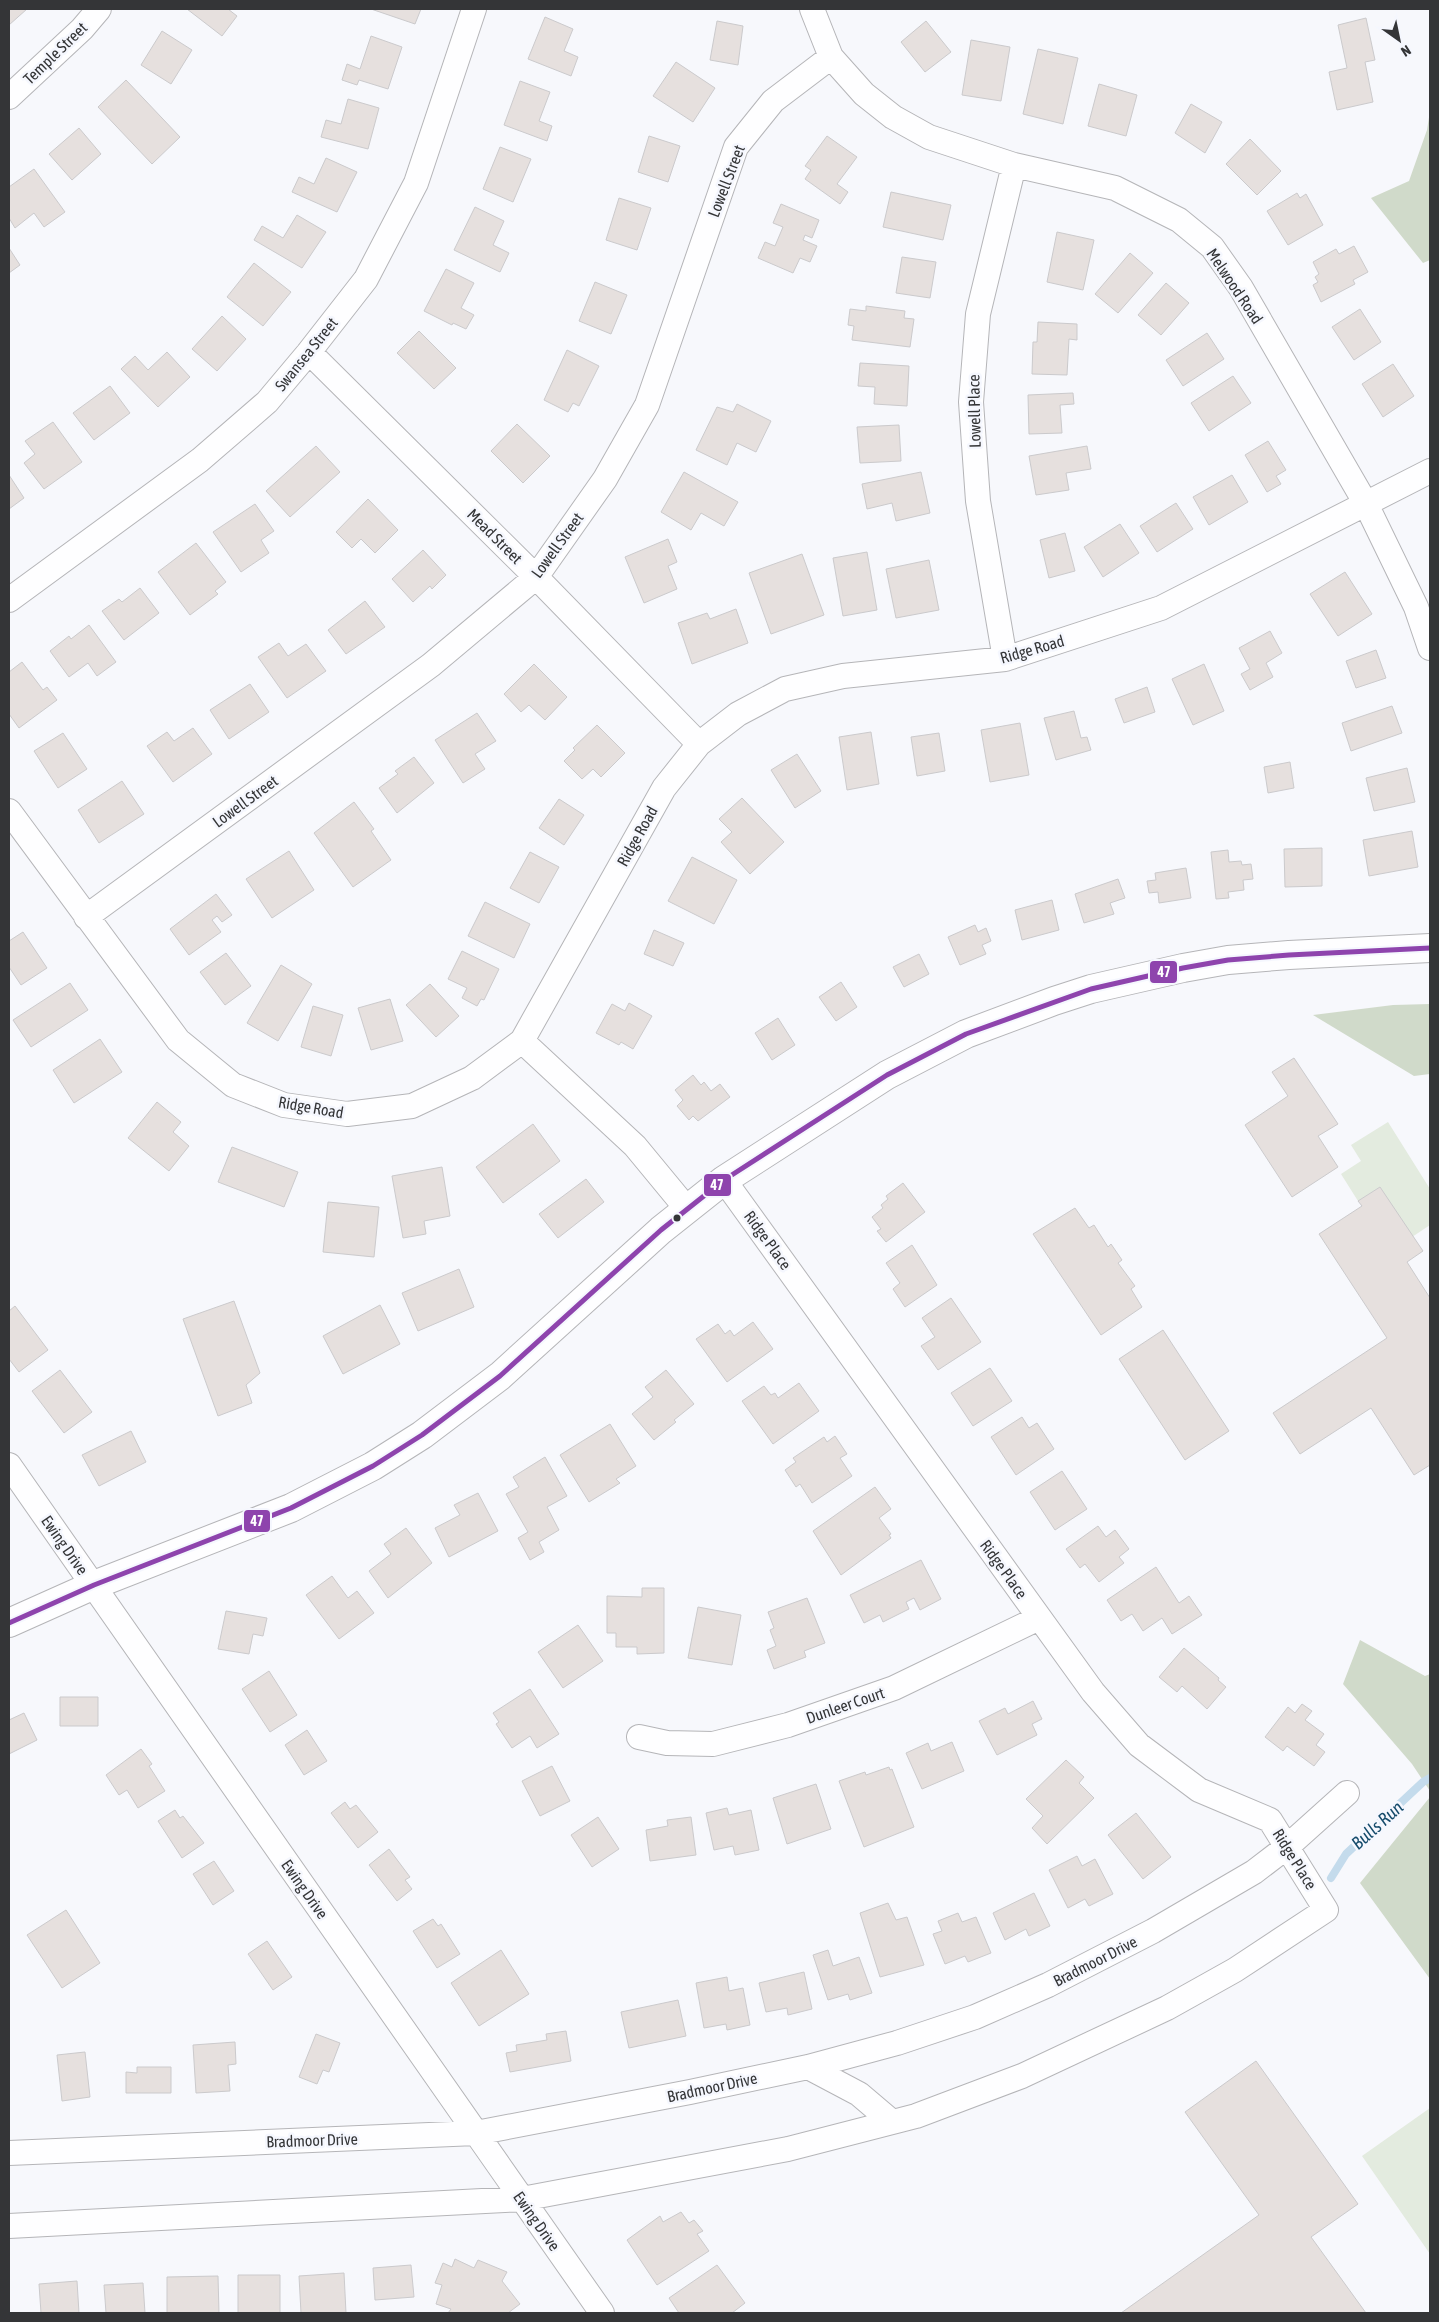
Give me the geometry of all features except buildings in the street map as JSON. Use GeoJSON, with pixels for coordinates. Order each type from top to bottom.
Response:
{"type":"FeatureCollection","features":[{"type":"Feature","properties":{"kind":"street","name":"Temple Street"},"geometry":{"type":"LineString","coordinates":[[9,97],[82,29],[99,9]]}},
{"type":"Feature","properties":{"kind":"street","name":"Swansea Street"},"geometry":{"type":"LineString","coordinates":[[9,600],[200,460],[267,402],[309,352],[366,279],[416,183],[474,9]]}},
{"type":"Feature","properties":{"kind":"street","name":"Melwood Road"},"geometry":{"type":"LineString","coordinates":[[812,9],[831,57],[864,94],[893,117],[929,137],[1014,165],[1115,188],[1180,220],[1212,248],[1241,288],[1366,504],[1416,607],[1430,648]]}},
{"type":"Feature","properties":{"kind":"street","name":"Lowell Street"},"geometry":{"type":"LineString","coordinates":[[86,917],[432,665],[536,577],[605,478],[647,405],[736,147],[773,101],[831,57]]}},
{"type":"Feature","properties":{"kind":"street","name":"Lowell Place"},"geometry":{"type":"LineString","coordinates":[[1005,659],[978,501],[971,402],[978,314],[1014,165]]}},
{"type":"Feature","properties":{"kind":"street","name":"Mead Street"},"geometry":{"type":"LineString","coordinates":[[309,352],[536,577],[700,744]]}},
{"type":"Feature","properties":{"kind":"street","name":"Ridge Road"},"geometry":{"type":"LineString","coordinates":[[9,811],[178,1040],[233,1085],[284,1105],[347,1114],[412,1106],[472,1078],[522,1041],[664,788],[700,744],[738,714],[785,689],[843,676],[1005,659],[1161,608],[1430,471]]}},
{"type":"Feature","properties":{"kind":"street"},"geometry":{"type":"LineString","coordinates":[[9,1623],[94,1585],[291,1508],[373,1466],[422,1435],[500,1376],[686,1209],[724,1180],[824,1114],[927,1053],[966,1034],[1054,1001],[1135,978],[1228,960],[1430,948]]}},
{"type":"Feature","properties":{"kind":"street"},"geometry":{"type":"LineString","coordinates":[[522,1041],[635,1146],[686,1209]]}},
{"type":"Feature","properties":{"kind":"street","name":"Ridge Place"},"geometry":{"type":"LineString","coordinates":[[724,1180],[1093,1692],[1139,1745],[1199,1790],[1270,1820],[1288,1846],[1326,1910],[1235,1970],[1118,2032],[1022,2076],[916,2116],[892,2122]]}},
{"type":"Feature","properties":{"kind":"street","name":"Ewing Drive"},"geometry":{"type":"LineString","coordinates":[[9,1465],[602,2313]]}},
{"type":"Feature","properties":{"kind":"street","name":"Dunleer Court"},"geometry":{"type":"LineString","coordinates":[[639,1737],[666,1743],[713,1744],[788,1725],[894,1688],[1039,1618]]}},
{"type":"Feature","properties":{"kind":"street","name":"Bradmoor Drive"},"geometry":{"type":"LineString","coordinates":[[9,2153],[476,2133],[690,2092],[808,2067],[897,2043],[975,2017],[1048,1985],[1153,1931],[1254,1872],[1288,1846],[1347,1793]]}},
{"type":"Feature","properties":{"kind":"street"},"geometry":{"type":"LineString","coordinates":[[808,2067],[859,2094],[892,2122]]}},
{"type":"Feature","properties":{"kind":"street"},"geometry":{"type":"LineString","coordinates":[[9,2226],[522,2199],[788,2149],[892,2122]]}},
{"type":"Feature","properties":{"kind":"shaded area"},"geometry":{"type":"Polygon","coordinates":[[[1388,1122],[1430,1189],[1430,1225],[1412,1237],[1380,1187],[1358,1201],[1341,1174],[1361,1161],[1351,1145],[1388,1122]]]}},
{"type":"Feature","properties":{"kind":"shaded area"},"geometry":{"type":"Polygon","coordinates":[[[1430,2108],[1430,2254],[1362,2156],[1430,2108]]]}},
{"type":"Feature","properties":{"kind":"green space"},"geometry":{"type":"Polygon","coordinates":[[[1430,111],[1430,260],[1423,263],[1371,198],[1409,181],[1427,130],[1430,111]]]}},
{"type":"Feature","properties":{"kind":"green space"},"geometry":{"type":"Polygon","coordinates":[[[1430,1004],[1430,1074],[1414,1076],[1313,1015],[1393,1005],[1430,1004]]]}},
{"type":"Feature","properties":{"kind":"green space"},"geometry":{"type":"Polygon","coordinates":[[[1360,1640],[1425,1676],[1430,1674],[1430,1791],[1412,1764],[1343,1684],[1360,1640]]]}},
{"type":"Feature","properties":{"kind":"green space"},"geometry":{"type":"Polygon","coordinates":[[[1430,1797],[1430,1979],[1360,1883],[1430,1797]]]}},
{"type":"Feature","properties":{"kind":"waterway","name":"Bulls Run"},"geometry":{"type":"LineString","coordinates":[[1331,1878],[1346,1854],[1423,1782],[1430,1778]]}},
{"type":"Feature","properties":{"kind":"transit line","name":"47"},"geometry":{"type":"LineString","coordinates":[[9,1623],[94,1585],[291,1508],[373,1466],[422,1435],[500,1376],[661,1230],[724,1180],[887,1075],[966,1034],[1091,989],[1183,968],[1228,960],[1289,955],[1430,948]]}}]}
